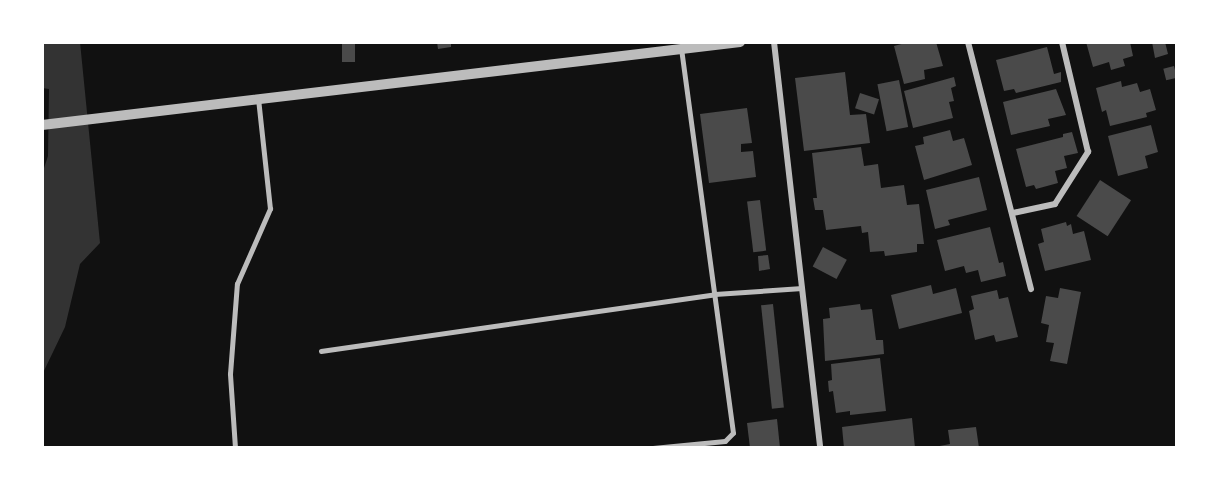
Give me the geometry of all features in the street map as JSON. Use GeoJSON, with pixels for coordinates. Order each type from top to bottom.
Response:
{"type":"FeatureCollection","features":[{"type":"Feature","properties":{"kind":"street"},"geometry":{"type":"LineString","coordinates":[[42,125],[740,42]]}},
{"type":"Feature","properties":{"kind":"street"},"geometry":{"type":"LineString","coordinates":[[774,42],[820,448]]}},
{"type":"Feature","properties":{"kind":"street"},"geometry":{"type":"LineString","coordinates":[[968,42],[1013,213],[1030,289]]}},
{"type":"Feature","properties":{"kind":"street"},"geometry":{"type":"LineString","coordinates":[[1013,213],[1055,204],[1088,152],[1062,42]]}},
{"type":"Feature","properties":{"kind":"lane"},"geometry":{"type":"LineString","coordinates":[[652,448],[725,441],[734,433],[681,49]]}},
{"type":"Feature","properties":{"kind":"lane"},"geometry":{"type":"LineString","coordinates":[[235,448],[230,374],[237,284],[270,210],[258,99]]}},
{"type":"Feature","properties":{"kind":"lane"},"geometry":{"type":"LineString","coordinates":[[321,351],[715,294],[802,288]]}},
{"type":"Feature","properties":{"kind":"shaded area"},"geometry":{"type":"Polygon","coordinates":[[[42,42],[80,42],[100,243],[80,264],[65,327],[42,375],[42,174],[48,156],[49,89],[42,88],[42,42]]]}},
{"type":"Feature","properties":{"kind":"building"},"geometry":{"type":"Polygon","coordinates":[[[342,42],[355,42],[355,62],[342,62],[342,42]]]}},
{"type":"Feature","properties":{"kind":"building"},"geometry":{"type":"Polygon","coordinates":[[[437,42],[451,42],[451,47],[438,49],[437,42]]]}},
{"type":"Feature","properties":{"kind":"building"},"geometry":{"type":"Polygon","coordinates":[[[909,42],[936,42],[943,66],[924,70],[925,79],[904,84],[894,46],[909,42]]]}},
{"type":"Feature","properties":{"kind":"building"},"geometry":{"type":"Polygon","coordinates":[[[1086,42],[1130,42],[1133,56],[1123,59],[1125,66],[1111,70],[1109,62],[1093,67],[1086,42]]]}},
{"type":"Feature","properties":{"kind":"building"},"geometry":{"type":"Polygon","coordinates":[[[1152,42],[1165,42],[1168,54],[1155,58],[1152,42]]]}},
{"type":"Feature","properties":{"kind":"building"},"geometry":{"type":"Polygon","coordinates":[[[1047,47],[1054,74],[1061,72],[1061,82],[1016,93],[1014,89],[1004,91],[996,60],[1047,47]]]}},
{"type":"Feature","properties":{"kind":"building"},"geometry":{"type":"Polygon","coordinates":[[[1174,66],[1177,78],[1166,80],[1163,69],[1174,66]]]}},
{"type":"Feature","properties":{"kind":"building"},"geometry":{"type":"Polygon","coordinates":[[[845,72],[850,115],[866,114],[870,143],[804,151],[795,78],[845,72]]]}},
{"type":"Feature","properties":{"kind":"building"},"geometry":{"type":"Polygon","coordinates":[[[954,77],[956,86],[951,88],[954,101],[949,102],[953,118],[913,128],[904,91],[954,77]]]}},
{"type":"Feature","properties":{"kind":"building"},"geometry":{"type":"Polygon","coordinates":[[[899,80],[908,127],[887,131],[877,84],[899,80]]]}},
{"type":"Feature","properties":{"kind":"building"},"geometry":{"type":"Polygon","coordinates":[[[1121,81],[1122,87],[1137,83],[1140,92],[1150,89],[1156,110],[1146,113],[1147,117],[1110,126],[1106,110],[1102,112],[1096,88],[1121,81]]]}},
{"type":"Feature","properties":{"kind":"building"},"geometry":{"type":"Polygon","coordinates":[[[1056,89],[1066,115],[1048,119],[1050,126],[1011,135],[1003,102],[1056,89]]]}},
{"type":"Feature","properties":{"kind":"building"},"geometry":{"type":"Polygon","coordinates":[[[860,93],[879,99],[874,114],[855,108],[860,93]]]}},
{"type":"Feature","properties":{"kind":"building"},"geometry":{"type":"Polygon","coordinates":[[[747,108],[752,143],[741,144],[741,152],[753,151],[756,177],[709,183],[700,114],[747,108]]]}},
{"type":"Feature","properties":{"kind":"building"},"geometry":{"type":"Polygon","coordinates":[[[1151,125],[1158,152],[1145,156],[1148,168],[1118,176],[1108,136],[1151,125]]]}},
{"type":"Feature","properties":{"kind":"building"},"geometry":{"type":"Polygon","coordinates":[[[950,130],[953,141],[964,138],[972,165],[924,180],[915,146],[924,144],[923,137],[950,130]]]}},
{"type":"Feature","properties":{"kind":"building"},"geometry":{"type":"Polygon","coordinates":[[[1072,132],[1078,153],[1064,156],[1067,168],[1055,171],[1058,183],[1036,189],[1034,185],[1026,187],[1016,149],[1063,137],[1063,134],[1072,132]]]}},
{"type":"Feature","properties":{"kind":"building"},"geometry":{"type":"Polygon","coordinates":[[[861,147],[864,166],[878,164],[881,188],[904,185],[907,205],[919,204],[924,244],[917,244],[917,252],[885,256],[884,251],[870,252],[868,232],[862,233],[861,226],[826,230],[823,210],[815,210],[813,198],[817,198],[812,153],[861,147]]]}},
{"type":"Feature","properties":{"kind":"building"},"geometry":{"type":"Polygon","coordinates":[[[979,177],[987,210],[948,220],[950,225],[935,229],[926,190],[979,177]]]}},
{"type":"Feature","properties":{"kind":"building"},"geometry":{"type":"Polygon","coordinates":[[[1100,180],[1131,200],[1108,236],[1077,216],[1100,180]]]}},
{"type":"Feature","properties":{"kind":"building"},"geometry":{"type":"Polygon","coordinates":[[[760,200],[766,251],[753,252],[747,202],[760,200]]]}},
{"type":"Feature","properties":{"kind":"building"},"geometry":{"type":"Polygon","coordinates":[[[1066,222],[1067,226],[1071,224],[1073,234],[1084,231],[1091,260],[1045,271],[1038,244],[1044,242],[1041,229],[1066,222]]]}},
{"type":"Feature","properties":{"kind":"building"},"geometry":{"type":"Polygon","coordinates":[[[990,227],[999,263],[1003,262],[1006,276],[981,282],[978,270],[966,273],[964,266],[945,271],[937,240],[990,227]]]}},
{"type":"Feature","properties":{"kind":"building"},"geometry":{"type":"Polygon","coordinates":[[[823,247],[847,260],[837,279],[813,266],[823,247]]]}},
{"type":"Feature","properties":{"kind":"building"},"geometry":{"type":"Polygon","coordinates":[[[768,255],[770,269],[759,271],[758,256],[768,255]]]}},
{"type":"Feature","properties":{"kind":"building"},"geometry":{"type":"Polygon","coordinates":[[[931,285],[933,294],[956,288],[962,313],[899,329],[891,295],[931,285]]]}},
{"type":"Feature","properties":{"kind":"building"},"geometry":{"type":"Polygon","coordinates":[[[1060,288],[1081,292],[1067,364],[1050,361],[1054,343],[1046,342],[1049,325],[1041,323],[1046,296],[1058,298],[1060,288]]]}},
{"type":"Feature","properties":{"kind":"building"},"geometry":{"type":"Polygon","coordinates":[[[997,290],[999,299],[1008,297],[1018,337],[996,342],[994,335],[975,340],[969,311],[974,309],[971,296],[997,290]]]}},
{"type":"Feature","properties":{"kind":"building"},"geometry":{"type":"Polygon","coordinates":[[[773,304],[784,407],[772,409],[761,305],[773,304]]]}},
{"type":"Feature","properties":{"kind":"building"},"geometry":{"type":"Polygon","coordinates":[[[860,304],[861,310],[872,309],[876,340],[883,340],[884,354],[825,361],[823,319],[830,318],[829,308],[860,304]]]}},
{"type":"Feature","properties":{"kind":"building"},"geometry":{"type":"Polygon","coordinates":[[[880,358],[886,411],[850,415],[850,411],[836,413],[833,391],[829,392],[828,381],[832,380],[831,364],[880,358]]]}},
{"type":"Feature","properties":{"kind":"building"},"geometry":{"type":"Polygon","coordinates":[[[912,418],[915,448],[844,448],[842,427],[912,418]]]}},
{"type":"Feature","properties":{"kind":"building"},"geometry":{"type":"Polygon","coordinates":[[[777,419],[780,448],[750,448],[747,423],[777,419]]]}},
{"type":"Feature","properties":{"kind":"building"},"geometry":{"type":"Polygon","coordinates":[[[976,427],[979,448],[929,448],[950,444],[948,430],[976,427]]]}}]}
